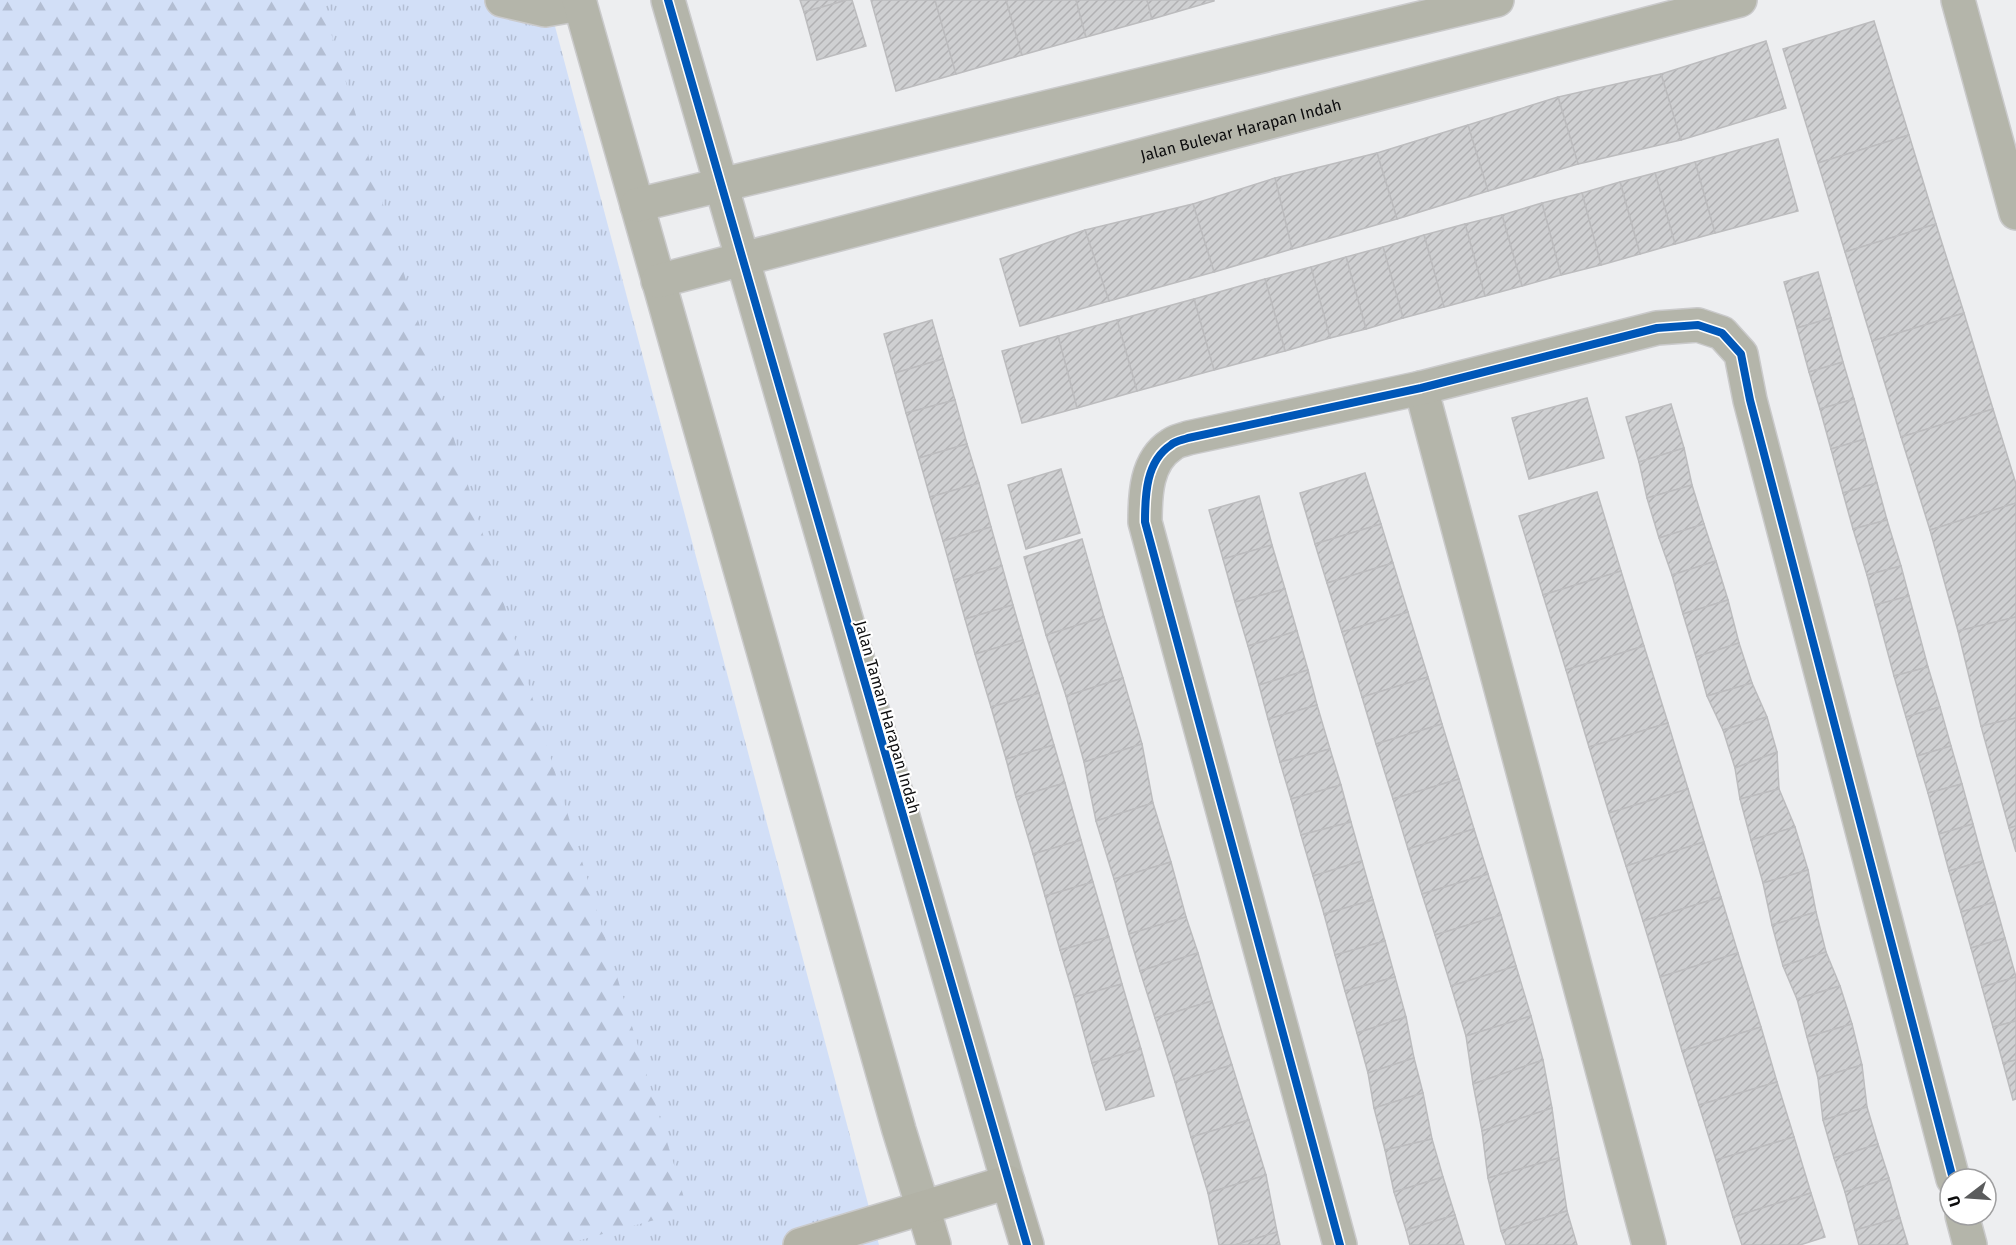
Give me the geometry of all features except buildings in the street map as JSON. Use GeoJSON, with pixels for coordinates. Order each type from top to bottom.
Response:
{"type":"FeatureCollection","features":[{"type":"Feature","properties":{"kind":"street"},"geometry":{"type":"LineString","coordinates":[[502,0],[546,10],[580,2],[895,1118],[934,1245]]}},
{"type":"Feature","properties":{"kind":"street","name":"Jalan Taman Harapan Indah"},"geometry":{"type":"LineString","coordinates":[[668,0],[1008,1182]]}},
{"type":"Feature","properties":{"kind":"street"},"geometry":{"type":"LineString","coordinates":[[637,205],[1497,0]]}},
{"type":"Feature","properties":{"kind":"street","name":"Jalan Bulevar Harapan Indah"},"geometry":{"type":"LineString","coordinates":[[658,281],[1740,0]]}},
{"type":"Feature","properties":{"kind":"street"},"geometry":{"type":"LineString","coordinates":[[1958,0],[2016,213]]}},
{"type":"Feature","properties":{"kind":"street"},"geometry":{"type":"LineString","coordinates":[[1340,1245],[1145,522],[1145,491],[1159,455],[1171,444],[1188,438],[1421,388],[1657,328],[1698,325],[1722,333],[1741,354],[1750,400],[1950,1167]]}},
{"type":"Feature","properties":{"kind":"street"},"geometry":{"type":"LineString","coordinates":[[1421,388],[1649,1245]]}},
{"type":"Feature","properties":{"kind":"street"},"geometry":{"type":"LineString","coordinates":[[800,1245],[1008,1182],[1027,1245]]}},
{"type":"Feature","properties":{"kind":"street"},"geometry":{"type":"LineString","coordinates":[[1965,1227],[1970,1245]]}},
{"type":"Feature","properties":{"kind":"green space"},"geometry":{"type":"Polygon","coordinates":[[[0,0],[548,0],[879,1245],[0,1245],[0,0]]]}},
{"type":"Feature","properties":{"kind":"green space"},"geometry":{"type":"Polygon","coordinates":[[[0,0],[321,0],[688,1211],[562,1245],[0,1245],[0,0]]]}},
{"type":"Feature","properties":{"kind":"cycle path"},"geometry":{"type":"LineString","coordinates":[[668,0],[1027,1245]]}},
{"type":"Feature","properties":{"kind":"cycle path"},"geometry":{"type":"LineString","coordinates":[[1340,1245],[1145,522],[1147,490],[1152,469],[1163,452],[1175,442],[1188,438],[1421,388],[1657,328],[1698,325],[1722,333],[1741,354],[1750,400],[1950,1167]]}}]}
